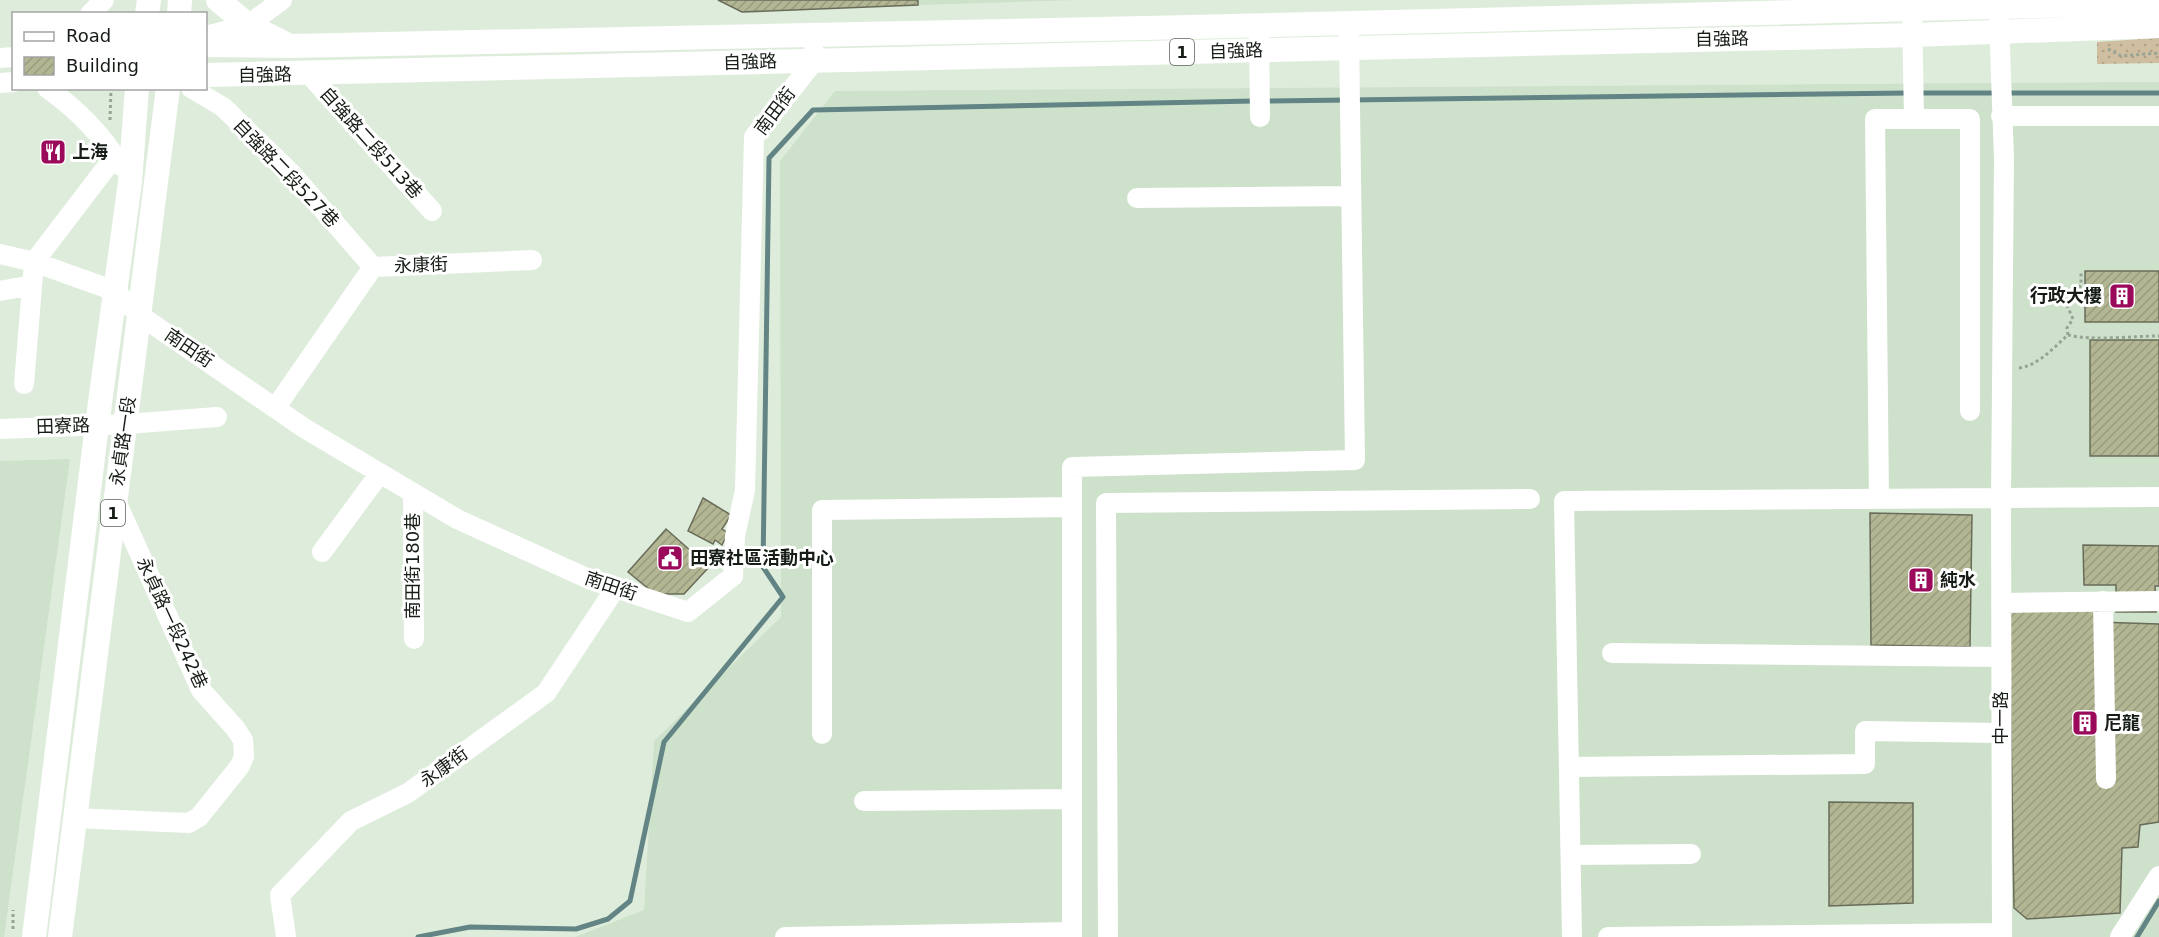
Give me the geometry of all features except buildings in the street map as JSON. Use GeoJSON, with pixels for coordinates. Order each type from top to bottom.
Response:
{"type":"FeatureCollection","features":[{"type":"Feature","properties":{"kind":"main road"},"geometry":{"type":"LineString","coordinates":[[218,0],[248,25],[291,46]]}},
{"type":"Feature","properties":{"kind":"main road","name":"自強路"},"geometry":{"type":"LineString","coordinates":[[207,45],[291,46],[1258,26],[2159,3]]}},
{"type":"Feature","properties":{"kind":"main road","name":"自強路"},"geometry":{"type":"LineString","coordinates":[[207,75],[1913,35],[2159,26]]}},
{"type":"Feature","properties":{"kind":"main road","name":"永貞路一段"},"geometry":{"type":"LineString","coordinates":[[34,937],[97,425],[130,182],[137,90]]}},
{"type":"Feature","properties":{"kind":"main road","name":"永貞路一段"},"geometry":{"type":"LineString","coordinates":[[60,937],[168,90]]}},
{"type":"Feature","properties":{"kind":"main road"},"geometry":{"type":"LineString","coordinates":[[66,684],[91,687]]}},
{"type":"Feature","properties":{"kind":"street"},"geometry":{"type":"LineString","coordinates":[[92,12],[104,0]]}},
{"type":"Feature","properties":{"kind":"street"},"geometry":{"type":"LineString","coordinates":[[207,36],[248,25],[282,0]]}},
{"type":"Feature","properties":{"kind":"street","name":"中一路"},"geometry":{"type":"LineString","coordinates":[[1999,7],[2004,159],[2001,498],[2002,935]]}},
{"type":"Feature","properties":{"kind":"street"},"geometry":{"type":"LineString","coordinates":[[1912,9],[1914,119]]}},
{"type":"Feature","properties":{"kind":"street"},"geometry":{"type":"LineString","coordinates":[[785,937],[1072,934],[1072,467],[1355,460],[1350,48],[1347,23]]}},
{"type":"Feature","properties":{"kind":"street"},"geometry":{"type":"LineString","coordinates":[[1258,26],[1260,117]]}},
{"type":"Feature","properties":{"kind":"street"},"geometry":{"type":"LineString","coordinates":[[814,35],[814,60]]}},
{"type":"Feature","properties":{"kind":"street","name":"南田街"},"geometry":{"type":"LineString","coordinates":[[0,254],[34,262],[115,291],[138,314],[304,428],[457,519],[591,579],[688,612],[733,576],[735,536],[745,490],[754,137],[814,60]]}},
{"type":"Feature","properties":{"kind":"street","name":"自強路二段513巷"},"geometry":{"type":"LineString","coordinates":[[309,74],[432,211]]}},
{"type":"Feature","properties":{"kind":"street"},"geometry":{"type":"LineString","coordinates":[[51,90],[73,106],[99,133],[130,182]]}},
{"type":"Feature","properties":{"kind":"street","name":"自強路二段527巷"},"geometry":{"type":"LineString","coordinates":[[194,90],[223,107],[292,174],[373,267]]}},
{"type":"Feature","properties":{"kind":"street"},"geometry":{"type":"LineString","coordinates":[[2001,118],[2159,116]]}},
{"type":"Feature","properties":{"kind":"street"},"geometry":{"type":"LineString","coordinates":[[1879,499],[1875,119],[1970,119],[1970,411]]}},
{"type":"Feature","properties":{"kind":"street"},"geometry":{"type":"LineString","coordinates":[[24,384],[34,262],[115,156]]}},
{"type":"Feature","properties":{"kind":"street"},"geometry":{"type":"LineString","coordinates":[[1137,198],[1350,196]]}},
{"type":"Feature","properties":{"kind":"street","name":"永康街"},"geometry":{"type":"LineString","coordinates":[[276,407],[373,267],[532,260]]}},
{"type":"Feature","properties":{"kind":"street"},"geometry":{"type":"LineString","coordinates":[[0,291],[32,285]]}},
{"type":"Feature","properties":{"kind":"street","name":"田寮路"},"geometry":{"type":"LineString","coordinates":[[0,429],[126,424],[217,417]]}},
{"type":"Feature","properties":{"kind":"street"},"geometry":{"type":"LineString","coordinates":[[322,552],[380,473]]}},
{"type":"Feature","properties":{"kind":"street","name":"南田街180巷"},"geometry":{"type":"LineString","coordinates":[[413,493],[414,639]]}},
{"type":"Feature","properties":{"kind":"street"},"geometry":{"type":"LineString","coordinates":[[1572,937],[1564,501],[2159,497]]}},
{"type":"Feature","properties":{"kind":"street","name":"永貞路一段242巷"},"geometry":{"type":"LineString","coordinates":[[74,818],[189,823],[199,817],[240,766],[244,756],[243,740],[201,690],[115,499]]}},
{"type":"Feature","properties":{"kind":"street"},"geometry":{"type":"LineString","coordinates":[[1108,937],[1106,502],[1530,500]]}},
{"type":"Feature","properties":{"kind":"street"},"geometry":{"type":"LineString","coordinates":[[822,734],[822,510],[1072,507]]}},
{"type":"Feature","properties":{"kind":"street","name":"永康街"},"geometry":{"type":"LineString","coordinates":[[286,937],[280,896],[351,820],[408,793],[546,693],[613,592],[618,588]]}},
{"type":"Feature","properties":{"kind":"street"},"geometry":{"type":"LineString","coordinates":[[2103,601],[2106,779]]}},
{"type":"Feature","properties":{"kind":"street"},"geometry":{"type":"LineString","coordinates":[[2001,603],[2159,601]]}},
{"type":"Feature","properties":{"kind":"street"},"geometry":{"type":"LineString","coordinates":[[1612,653],[2001,657]]}},
{"type":"Feature","properties":{"kind":"street"},"geometry":{"type":"LineString","coordinates":[[1569,767],[1865,764],[1865,731],[2001,733]]}},
{"type":"Feature","properties":{"kind":"street"},"geometry":{"type":"LineString","coordinates":[[864,801],[1072,799]]}},
{"type":"Feature","properties":{"kind":"street"},"geometry":{"type":"LineString","coordinates":[[1571,855],[1691,854]]}},
{"type":"Feature","properties":{"kind":"street"},"geometry":{"type":"LineString","coordinates":[[2120,937],[2159,876]]}},
{"type":"Feature","properties":{"kind":"street"},"geometry":{"type":"LineString","coordinates":[[1608,937],[2002,935]]}},
{"type":"Feature","properties":{"kind":"path"},"geometry":{"type":"LineString","coordinates":[[2106,48],[2121,56],[2159,52]]}},
{"type":"Feature","properties":{"kind":"path"},"geometry":{"type":"LineString","coordinates":[[110,124],[111,90]]}},
{"type":"Feature","properties":{"kind":"path"},"geometry":{"type":"LineString","coordinates":[[2068,335],[2067,328],[2073,319],[2067,305],[2081,285],[2081,272]]}},
{"type":"Feature","properties":{"kind":"path"},"geometry":{"type":"LineString","coordinates":[[2002,371],[2029,367],[2068,335]]}},
{"type":"Feature","properties":{"kind":"path"},"geometry":{"type":"LineString","coordinates":[[2068,335],[2083,339],[2159,336]]}},
{"type":"Feature","properties":{"kind":"path"},"geometry":{"type":"LineString","coordinates":[[13,910],[13,937]]}},
{"type":"Feature","properties":{"kind":"shaded area"},"geometry":{"type":"Polygon","coordinates":[[[918,0],[1078,0],[918,5],[918,0]]]}},
{"type":"Feature","properties":{"kind":"shaded area"},"geometry":{"type":"Polygon","coordinates":[[[2159,38],[2159,63],[2097,64],[2097,42],[2159,38]]]}},
{"type":"Feature","properties":{"kind":"shaded area"},"geometry":{"type":"Polygon","coordinates":[[[2159,82],[2159,937],[575,937],[644,910],[654,741],[781,617],[780,161],[835,91],[2159,82]]]}},
{"type":"Feature","properties":{"kind":"shaded area"},"geometry":{"type":"Polygon","coordinates":[[[70,459],[4,937],[0,937],[0,461],[70,459]]]}},
{"type":"Feature","properties":{"kind":"waterway"},"geometry":{"type":"LineString","coordinates":[[1264,101],[1908,93]]}},
{"type":"Feature","properties":{"kind":"waterway"},"geometry":{"type":"LineString","coordinates":[[1918,93],[2159,93]]}},
{"type":"Feature","properties":{"kind":"waterway"},"geometry":{"type":"LineString","coordinates":[[418,937],[470,927],[576,929],[608,919],[630,901],[664,742],[783,597],[763,567],[769,158],[813,110],[1254,101]]}},
{"type":"Feature","properties":{"kind":"waterway"},"geometry":{"type":"LineString","coordinates":[[2137,937],[2159,901]]}},
{"type":"Feature","properties":{"kind":"place","name":"上海"},"geometry":{"type":"Point","coordinates":[53,152]}},
{"type":"Feature","properties":{"kind":"place","name":"行政大樓"},"geometry":{"type":"Point","coordinates":[2122,296]}},
{"type":"Feature","properties":{"kind":"place","name":"田寮社區活動中心"},"geometry":{"type":"Point","coordinates":[670,558]}},
{"type":"Feature","properties":{"kind":"place","name":"純水"},"geometry":{"type":"Point","coordinates":[1921,580]}},
{"type":"Feature","properties":{"kind":"place","name":"尼龍"},"geometry":{"type":"Point","coordinates":[2085,723]}}]}
